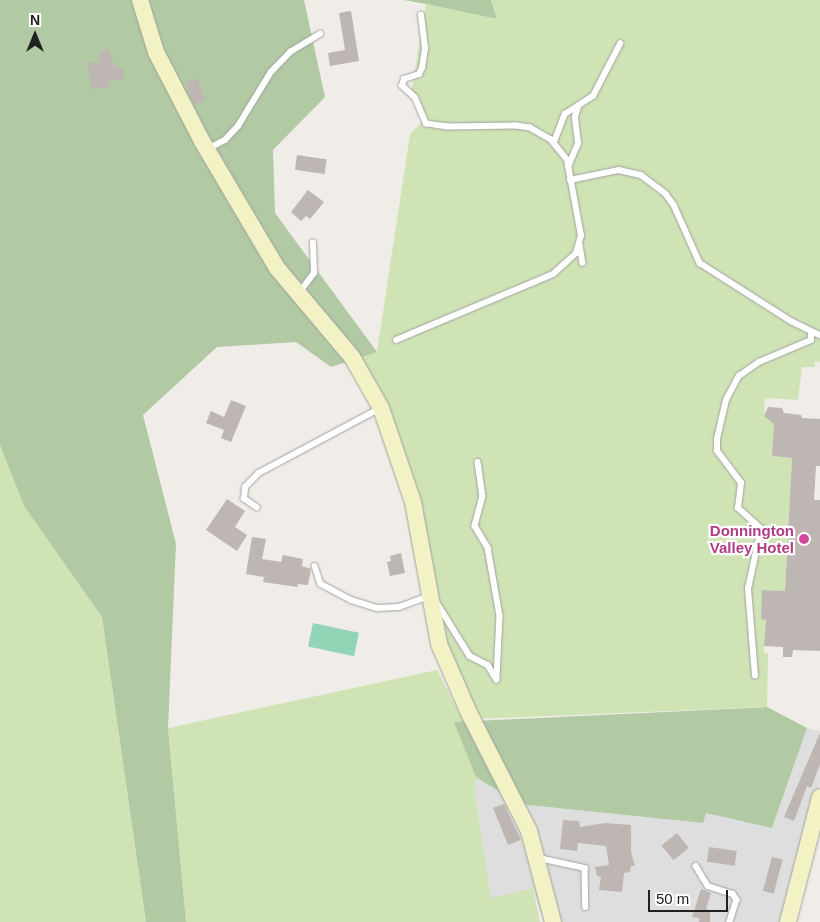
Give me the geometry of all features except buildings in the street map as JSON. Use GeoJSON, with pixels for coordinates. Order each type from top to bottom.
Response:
{"type":"FeatureCollection","features":[{"type":"Feature","properties":{"kind":"main road"},"geometry":{"type":"LineString","coordinates":[[140,0],[156,52],[207,149],[277,268],[352,357],[381,408],[412,495],[429,596],[447,666],[520,813],[538,857],[553,922]]}},
{"type":"Feature","properties":{"kind":"main road"},"geometry":{"type":"LineString","coordinates":[[788,922],[820,797]]}},
{"type":"Feature","properties":{"kind":"lane"},"geometry":{"type":"LineString","coordinates":[[421,16],[425,48],[422,68],[420,74],[404,79],[402,86],[415,98],[426,124],[530,128],[554,142],[562,151],[568,166],[580,224],[580,245],[583,263]]}},
{"type":"Feature","properties":{"kind":"lane"},"geometry":{"type":"LineString","coordinates":[[207,149],[225,140],[238,126],[271,72],[290,52],[320,34]]}},
{"type":"Feature","properties":{"kind":"lane"},"geometry":{"type":"LineString","coordinates":[[554,142],[560,121],[593,96],[620,44]]}},
{"type":"Feature","properties":{"kind":"lane"},"geometry":{"type":"LineString","coordinates":[[568,166],[578,143],[575,117],[578,107]]}},
{"type":"Feature","properties":{"kind":"lane"},"geometry":{"type":"LineString","coordinates":[[570,180],[619,170],[641,176],[654,183],[674,205],[700,263],[811,333],[820,335]]}},
{"type":"Feature","properties":{"kind":"lane"},"geometry":{"type":"LineString","coordinates":[[297,294],[314,273],[313,243]]}},
{"type":"Feature","properties":{"kind":"lane"},"geometry":{"type":"LineString","coordinates":[[396,340],[553,274],[570,260],[580,245]]}},
{"type":"Feature","properties":{"kind":"lane"},"geometry":{"type":"LineString","coordinates":[[755,676],[747,596],[749,572],[762,533],[757,523],[738,508],[740,483],[717,450],[717,439],[726,400],[739,376],[759,362],[811,340],[811,333]]}},
{"type":"Feature","properties":{"kind":"lane"},"geometry":{"type":"LineString","coordinates":[[257,508],[244,499],[245,487],[259,473],[381,408]]}},
{"type":"Feature","properties":{"kind":"lane"},"geometry":{"type":"LineString","coordinates":[[315,566],[321,584],[351,600],[378,608],[399,607],[429,596],[440,604],[470,656],[488,665],[496,680],[500,616],[489,554],[475,526],[483,496],[478,462]]}},
{"type":"Feature","properties":{"kind":"lane"},"geometry":{"type":"LineString","coordinates":[[538,857],[584,868],[586,907]]}},
{"type":"Feature","properties":{"kind":"lane"},"geometry":{"type":"LineString","coordinates":[[696,866],[708,886],[733,894],[737,900],[730,922]]}},
{"type":"Feature","properties":{"kind":"shaded area"},"geometry":{"type":"Polygon","coordinates":[[[807,728],[820,731],[820,782],[784,922],[544,922],[533,888],[491,899],[476,799],[476,777],[519,804],[702,823],[706,813],[772,828],[807,728]]]}},
{"type":"Feature","properties":{"kind":"green space"},"geometry":{"type":"Polygon","coordinates":[[[0,0],[304,0],[325,97],[273,150],[275,213],[377,352],[331,367],[296,342],[217,347],[143,415],[176,544],[168,728],[186,922],[146,922],[102,617],[24,506],[0,445],[0,0]]]}},
{"type":"Feature","properties":{"kind":"green space"},"geometry":{"type":"Polygon","coordinates":[[[404,0],[491,0],[497,19],[426,4],[404,0]]]}},
{"type":"Feature","properties":{"kind":"green space"},"geometry":{"type":"Polygon","coordinates":[[[491,0],[820,0],[820,362],[815,361],[815,367],[802,367],[798,400],[765,398],[764,416],[774,424],[772,456],[792,458],[785,591],[762,590],[766,620],[764,653],[768,653],[767,707],[475,719],[447,666],[418,523],[352,357],[377,352],[410,134],[423,121],[411,94],[426,4],[497,19],[491,0]]]}},
{"type":"Feature","properties":{"kind":"green space"},"geometry":{"type":"Polygon","coordinates":[[[0,445],[24,506],[102,617],[146,922],[0,922],[0,445]]]}},
{"type":"Feature","properties":{"kind":"green space"},"geometry":{"type":"Polygon","coordinates":[[[313,623],[359,633],[354,656],[308,646],[313,623]]]}},
{"type":"Feature","properties":{"kind":"green space"},"geometry":{"type":"Polygon","coordinates":[[[437,670],[500,792],[476,777],[476,800],[491,898],[533,888],[540,922],[186,922],[168,728],[437,670]]]}},
{"type":"Feature","properties":{"kind":"green space"},"geometry":{"type":"Polygon","coordinates":[[[767,707],[807,728],[772,828],[706,813],[703,823],[519,804],[476,777],[454,722],[767,707]]]}},
{"type":"Feature","properties":{"kind":"place","name":"Donnington Valley Hotel"},"geometry":{"type":"Point","coordinates":[804,539]}}]}
